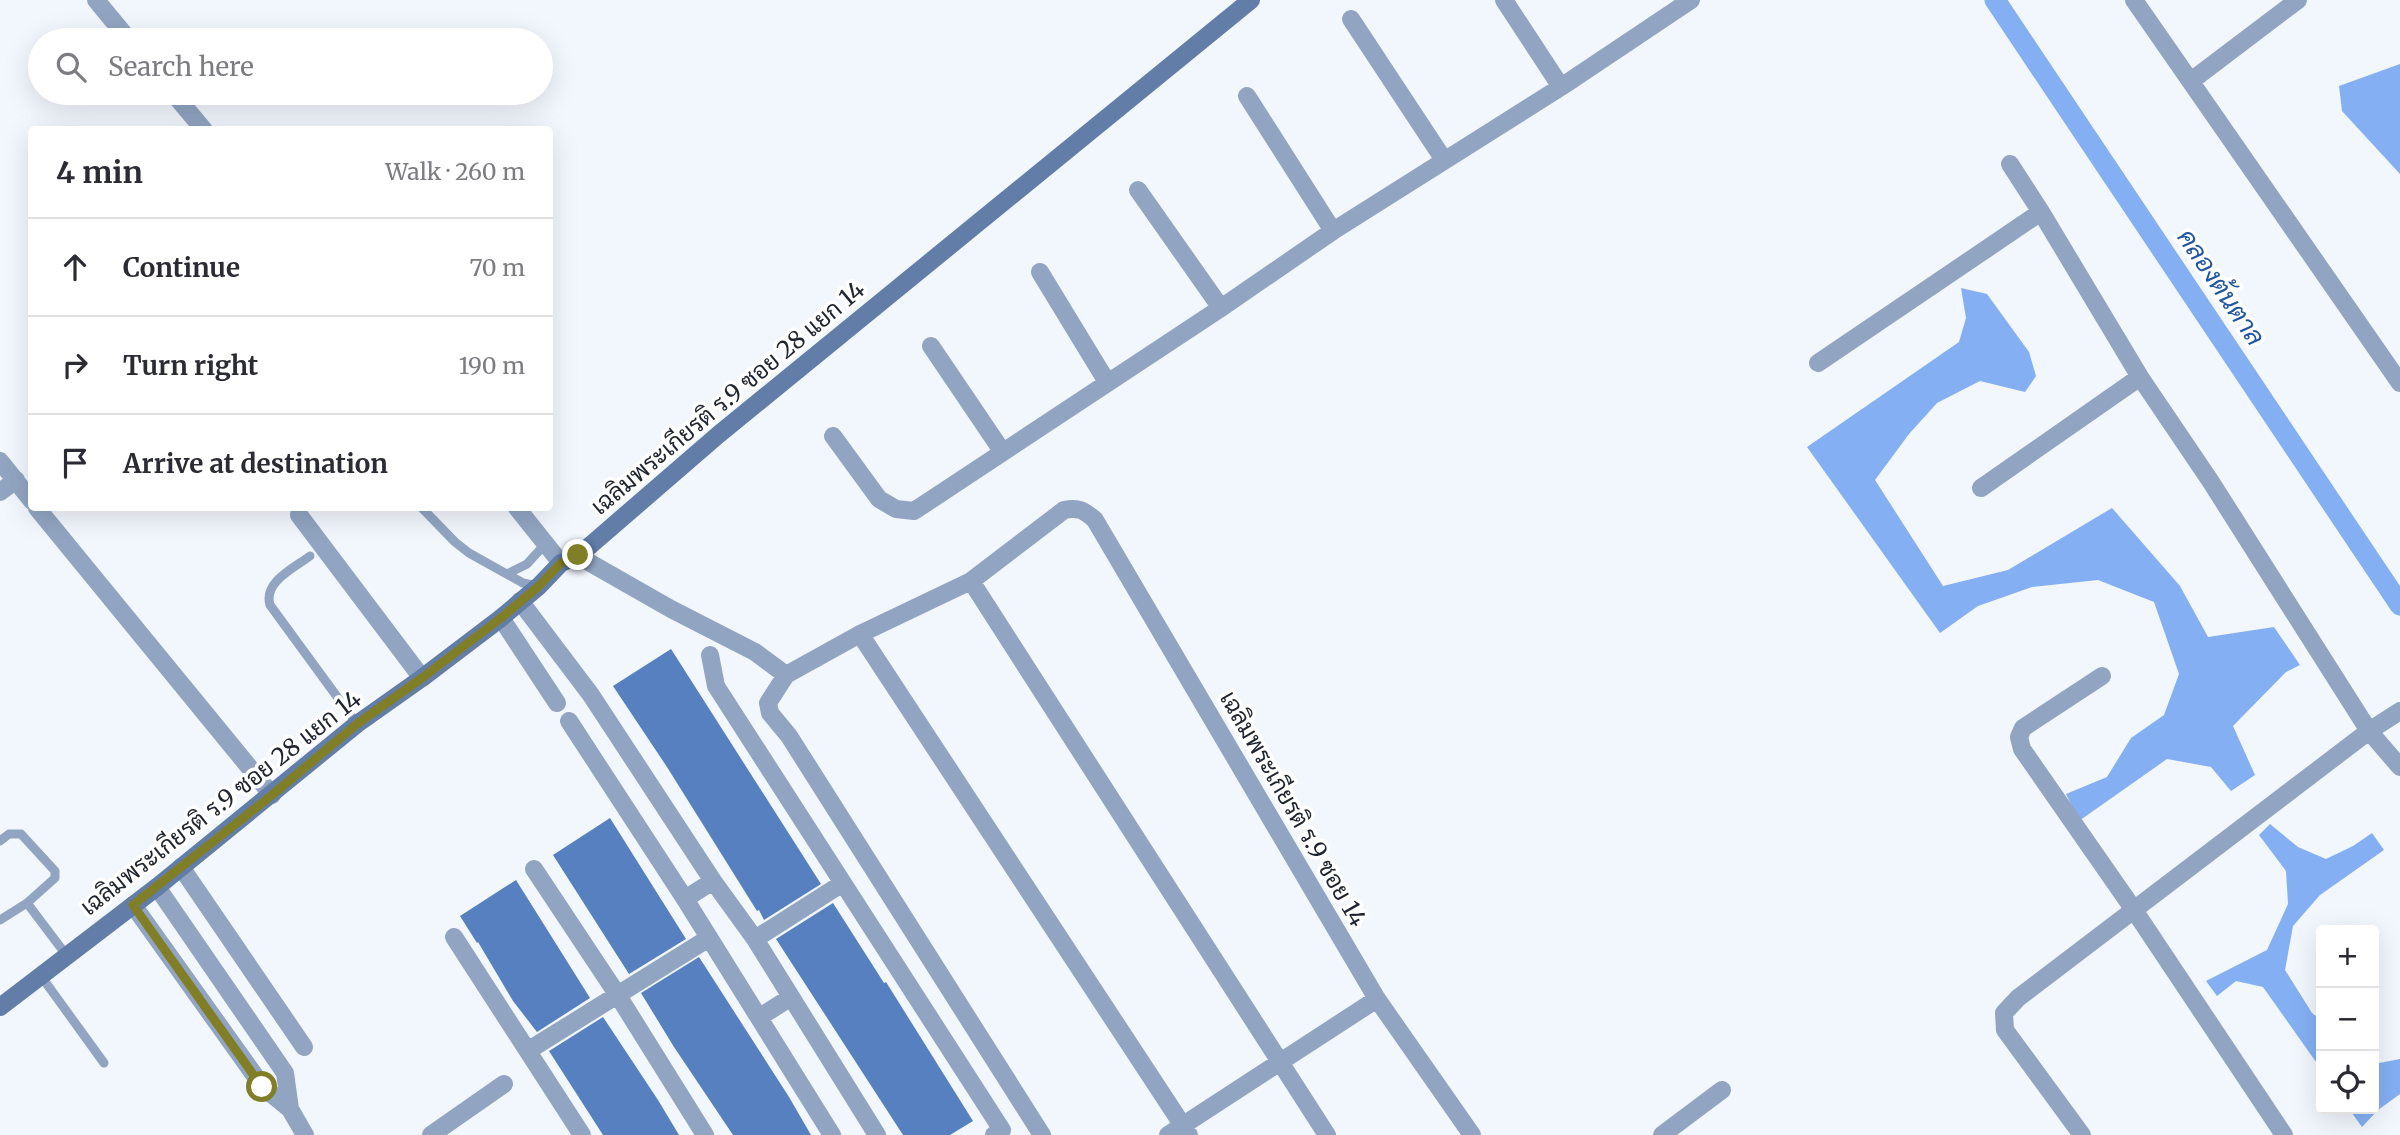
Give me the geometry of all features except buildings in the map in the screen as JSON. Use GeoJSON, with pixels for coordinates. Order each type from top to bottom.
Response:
{"type":"FeatureCollection","features":[{"type":"Feature","properties":{"kind":"street"},"geometry":{"type":"LineString","coordinates":[[96,0],[120,28]]}},
{"type":"Feature","properties":{"kind":"street","name":"เฉลิมพระเกียรติ ร.9 ซอย 28 แยก 14"},"geometry":{"type":"LineString","coordinates":[[0,1007],[157,887],[357,724],[501,618],[561,563],[578,555],[718,435],[1251,0]]}},
{"type":"Feature","properties":{"kind":"street"},"geometry":{"type":"LineString","coordinates":[[1504,0],[1561,87]]}},
{"type":"Feature","properties":{"kind":"street"},"geometry":{"type":"LineString","coordinates":[[833,436],[879,499],[896,509],[914,511],[1222,308],[1333,231],[1561,87],[1691,0]]}},
{"type":"Feature","properties":{"kind":"street"},"geometry":{"type":"LineString","coordinates":[[2134,0],[2400,383]]}},
{"type":"Feature","properties":{"kind":"street"},"geometry":{"type":"LineString","coordinates":[[2191,81],[2298,0]]}},
{"type":"Feature","properties":{"kind":"street"},"geometry":{"type":"LineString","coordinates":[[1351,19],[1444,160]]}},
{"type":"Feature","properties":{"kind":"street"},"geometry":{"type":"LineString","coordinates":[[1247,96],[1333,231]]}},
{"type":"Feature","properties":{"kind":"street"},"geometry":{"type":"LineString","coordinates":[[183,105],[201,126]]}},
{"type":"Feature","properties":{"kind":"street"},"geometry":{"type":"LineString","coordinates":[[2010,164],[2140,377],[2211,481],[2369,731],[2400,767]]}},
{"type":"Feature","properties":{"kind":"street"},"geometry":{"type":"LineString","coordinates":[[1138,190],[1222,308]]}},
{"type":"Feature","properties":{"kind":"street"},"geometry":{"type":"LineString","coordinates":[[1818,363],[2041,212]]}},
{"type":"Feature","properties":{"kind":"street"},"geometry":{"type":"LineString","coordinates":[[1040,272],[1107,382]]}},
{"type":"Feature","properties":{"kind":"street"},"geometry":{"type":"LineString","coordinates":[[931,346],[1002,451]]}},
{"type":"Feature","properties":{"kind":"street"},"geometry":{"type":"LineString","coordinates":[[1981,488],[2140,377]]}},
{"type":"Feature","properties":{"kind":"street"},"geometry":{"type":"LineString","coordinates":[[0,461],[25,487]]}},
{"type":"Feature","properties":{"kind":"street"},"geometry":{"type":"LineString","coordinates":[[0,492],[25,487]]}},
{"type":"Feature","properties":{"kind":"street","name":"เฉลิมพระเกียรติ ร.9 ซอย 14"},"geometry":{"type":"LineString","coordinates":[[971,581],[1064,510],[1076,507],[1095,520],[1377,999],[1472,1135]]}},
{"type":"Feature","properties":{"kind":"street"},"geometry":{"type":"LineString","coordinates":[[39,511],[272,795]]}},
{"type":"Feature","properties":{"kind":"street"},"geometry":{"type":"LineString","coordinates":[[519,511],[561,563]]}},
{"type":"Feature","properties":{"kind":"street"},"geometry":{"type":"LineString","coordinates":[[299,515],[422,678]]}},
{"type":"Feature","properties":{"kind":"street"},"geometry":{"type":"LineString","coordinates":[[578,555],[755,652],[786,675]]}},
{"type":"Feature","properties":{"kind":"street"},"geometry":{"type":"LineString","coordinates":[[1042,1135],[789,736],[770,713],[768,703],[786,675],[860,634],[971,581],[1327,1135]]}},
{"type":"Feature","properties":{"kind":"street"},"geometry":{"type":"LineString","coordinates":[[520,601],[591,695],[713,881],[755,939],[877,1135]]}},
{"type":"Feature","properties":{"kind":"street"},"geometry":{"type":"LineString","coordinates":[[501,618],[557,703]]}},
{"type":"Feature","properties":{"kind":"street"},"geometry":{"type":"LineString","coordinates":[[860,634],[1180,1132],[1280,1061],[1377,999]]}},
{"type":"Feature","properties":{"kind":"street"},"geometry":{"type":"LineString","coordinates":[[709,655],[716,685],[1002,1130],[994,1135]]}},
{"type":"Feature","properties":{"kind":"street"},"geometry":{"type":"LineString","coordinates":[[2102,676],[2024,728],[2019,737],[2022,749],[2134,910],[2284,1135]]}},
{"type":"Feature","properties":{"kind":"street"},"geometry":{"type":"LineString","coordinates":[[2082,1135],[2005,1030],[2004,1013],[2018,998],[2400,710]]}},
{"type":"Feature","properties":{"kind":"street"},"geometry":{"type":"LineString","coordinates":[[569,721],[760,1017],[832,1135]]}},
{"type":"Feature","properties":{"kind":"street"},"geometry":{"type":"LineString","coordinates":[[181,867],[304,1046]]}},
{"type":"Feature","properties":{"kind":"street"},"geometry":{"type":"LineString","coordinates":[[534,869],[617,994],[705,1135]]}},
{"type":"Feature","properties":{"kind":"street"},"geometry":{"type":"LineString","coordinates":[[685,899],[713,881]]}},
{"type":"Feature","properties":{"kind":"street"},"geometry":{"type":"LineString","coordinates":[[755,939],[843,883]]}},
{"type":"Feature","properties":{"kind":"street"},"geometry":{"type":"LineString","coordinates":[[157,887],[285,1073],[290,1109]]}},
{"type":"Feature","properties":{"kind":"street"},"geometry":{"type":"LineString","coordinates":[[133,905],[262,1087],[290,1109],[305,1135]]}},
{"type":"Feature","properties":{"kind":"street"},"geometry":{"type":"LineString","coordinates":[[454,937],[582,1135]]}},
{"type":"Feature","properties":{"kind":"street"},"geometry":{"type":"LineString","coordinates":[[528,1050],[709,938]]}},
{"type":"Feature","properties":{"kind":"street"},"geometry":{"type":"LineString","coordinates":[[760,1017],[791,997]]}},
{"type":"Feature","properties":{"kind":"street"},"geometry":{"type":"LineString","coordinates":[[436,1134],[504,1084]]}},
{"type":"Feature","properties":{"kind":"street"},"geometry":{"type":"LineString","coordinates":[[1662,1135],[1722,1090]]}},
{"type":"Feature","properties":{"kind":"lane"},"geometry":{"type":"LineString","coordinates":[[425,511],[469,553],[523,583],[539,586]]}},
{"type":"Feature","properties":{"kind":"lane"},"geometry":{"type":"LineString","coordinates":[[509,573],[527,564],[546,543]]}},
{"type":"Feature","properties":{"kind":"lane"},"geometry":{"type":"LineString","coordinates":[[310,556],[278,579],[268,597],[270,605],[357,724]]}},
{"type":"Feature","properties":{"kind":"lane"},"geometry":{"type":"LineString","coordinates":[[0,841],[9,834],[21,834],[57,875],[27,903],[0,920]]}},
{"type":"Feature","properties":{"kind":"lane"},"geometry":{"type":"LineString","coordinates":[[27,903],[66,956]]}},
{"type":"Feature","properties":{"kind":"lane"},"geometry":{"type":"LineString","coordinates":[[41,976],[104,1063]]}},
{"type":"Feature","properties":{"kind":"water"},"geometry":{"type":"Polygon","coordinates":[[[2400,64],[2400,174],[2342,111],[2339,86],[2400,64]]]}},
{"type":"Feature","properties":{"kind":"water"},"geometry":{"type":"Polygon","coordinates":[[[1961,288],[1987,294],[2029,352],[2036,376],[2025,392],[1980,381],[1937,403],[1909,434],[1875,480],[1943,586],[2008,570],[2112,508],[2180,586],[2208,637],[2274,627],[2300,665],[2286,672],[2233,726],[2255,775],[2231,791],[2211,767],[2167,759],[2079,821],[2066,794],[2107,777],[2131,738],[2164,715],[2179,674],[2154,602],[2098,580],[2032,587],[1978,606],[1940,633],[1807,447],[1959,342],[1966,318],[1961,288]]]}},
{"type":"Feature","properties":{"kind":"water"},"geometry":{"type":"Polygon","coordinates":[[[2270,824],[2298,847],[2326,859],[2372,833],[2384,850],[2320,895],[2293,926],[2285,970],[2316,1016],[2316,1062],[2263,987],[2236,981],[2217,996],[2206,981],[2267,950],[2288,904],[2286,871],[2259,835],[2270,824]]]}},
{"type":"Feature","properties":{"kind":"water"},"geometry":{"type":"Polygon","coordinates":[[[2400,1059],[2400,1094],[2379,1109],[2379,1063],[2400,1059]]]}},
{"type":"Feature","properties":{"kind":"water"},"geometry":{"type":"Polygon","coordinates":[[[2353,1114],[2374,1114],[2362,1127],[2353,1114]]]}},
{"type":"Feature","properties":{"kind":"waterway","name":"คลองต้นตาล"},"geometry":{"type":"LineString","coordinates":[[1995,0],[2400,605]]}},
{"type":"Feature","properties":{"kind":"route"},"geometry":{"type":"LineString","coordinates":[[262,1087],[133,905],[357,724],[501,618],[561,563],[578,555]]}}]}
